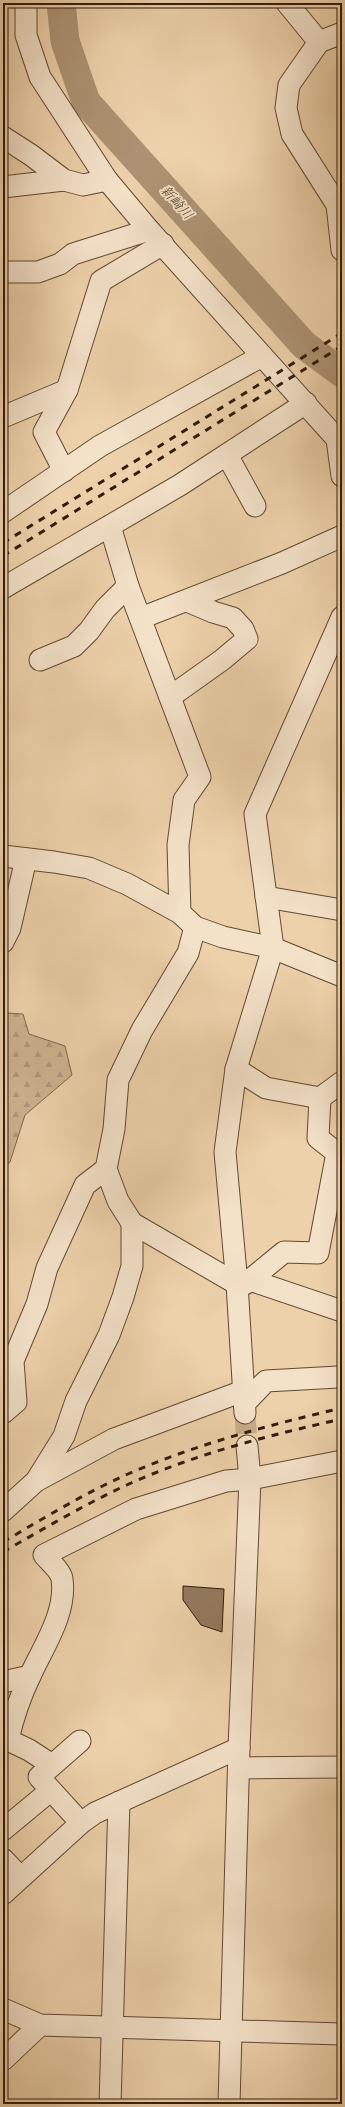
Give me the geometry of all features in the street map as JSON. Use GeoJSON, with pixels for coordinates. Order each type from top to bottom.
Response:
{"type":"FeatureCollection","features":[{"type":"Feature","properties":{"kind":"street"},"geometry":{"type":"LineString","coordinates":[[26,3],[26,35],[40,78],[107,180],[262,356],[306,403],[339,432],[342,476]]}},
{"type":"Feature","properties":{"kind":"street"},"geometry":{"type":"LineString","coordinates":[[287,3],[319,42]]}},
{"type":"Feature","properties":{"kind":"street"},"geometry":{"type":"LineString","coordinates":[[342,33],[319,42],[289,85],[286,108],[292,134],[336,205],[342,250]]}},
{"type":"Feature","properties":{"kind":"street"},"geometry":{"type":"LineString","coordinates":[[3,137],[64,180],[83,185],[107,180]]}},
{"type":"Feature","properties":{"kind":"street"},"geometry":{"type":"LineString","coordinates":[[3,187],[64,180]]}},
{"type":"Feature","properties":{"kind":"street"},"geometry":{"type":"LineString","coordinates":[[3,272],[38,272],[60,264],[73,254],[156,237]]}},
{"type":"Feature","properties":{"kind":"street"},"geometry":{"type":"LineString","coordinates":[[64,471],[44,432],[66,390],[101,280],[156,237]]}},
{"type":"Feature","properties":{"kind":"street"},"geometry":{"type":"LineString","coordinates":[[3,512],[100,446],[262,356]]}},
{"type":"Feature","properties":{"kind":"street"},"geometry":{"type":"LineString","coordinates":[[3,417],[66,390]]}},
{"type":"Feature","properties":{"kind":"street"},"geometry":{"type":"LineString","coordinates":[[3,588],[110,526],[227,455],[306,403]]}},
{"type":"Feature","properties":{"kind":"street"},"geometry":{"type":"LineString","coordinates":[[227,455],[255,506]]}},
{"type":"Feature","properties":{"kind":"street"},"geometry":{"type":"LineString","coordinates":[[110,526],[128,586],[185,741],[200,777],[184,800],[178,845],[180,913]]}},
{"type":"Feature","properties":{"kind":"street"},"geometry":{"type":"LineString","coordinates":[[141,618],[282,563],[342,536]]}},
{"type":"Feature","properties":{"kind":"street"},"geometry":{"type":"LineString","coordinates":[[40,660],[74,646],[89,632],[105,609],[128,586]]}},
{"type":"Feature","properties":{"kind":"street"},"geometry":{"type":"LineString","coordinates":[[170,697],[222,660],[247,639],[243,629],[233,618],[213,612],[187,601]]}},
{"type":"Feature","properties":{"kind":"street"},"geometry":{"type":"LineString","coordinates":[[244,1403],[243,1282],[225,1152],[236,1069],[273,948],[256,814],[342,617]]}},
{"type":"Feature","properties":{"kind":"street"},"geometry":{"type":"LineString","coordinates":[[3,856],[89,868],[127,884],[180,913],[195,927],[223,937],[273,948],[342,976]]}},
{"type":"Feature","properties":{"kind":"street"},"geometry":{"type":"LineString","coordinates":[[3,942],[10,928],[26,859]]}},
{"type":"Feature","properties":{"kind":"street"},"geometry":{"type":"LineString","coordinates":[[266,897],[342,910]]}},
{"type":"Feature","properties":{"kind":"street"},"geometry":{"type":"LineString","coordinates":[[195,927],[188,953],[142,1030],[118,1080],[114,1129],[106,1169],[118,1201],[132,1223],[243,1282],[342,1311]]}},
{"type":"Feature","properties":{"kind":"street"},"geometry":{"type":"LineString","coordinates":[[236,1069],[266,1088],[320,1098],[342,1082]]}},
{"type":"Feature","properties":{"kind":"street"},"geometry":{"type":"LineString","coordinates":[[243,1282],[284,1252],[318,1253],[335,1202],[337,1153],[318,1138],[320,1098]]}},
{"type":"Feature","properties":{"kind":"street"},"geometry":{"type":"LineString","coordinates":[[3,1413],[16,1402],[13,1361],[37,1304],[47,1268],[85,1185],[106,1169]]}},
{"type":"Feature","properties":{"kind":"street"},"geometry":{"type":"LineString","coordinates":[[36,1481],[64,1436],[76,1401],[109,1335],[123,1297],[132,1266],[132,1223]]}},
{"type":"Feature","properties":{"kind":"street"},"geometry":{"type":"LineString","coordinates":[[3,1511],[36,1481],[114,1439],[244,1403],[266,1381],[338,1377]]}},
{"type":"Feature","properties":{"kind":"street"},"geometry":{"type":"LineString","coordinates":[[229,2104],[239,1758],[250,1479],[247,1446]]}},
{"type":"Feature","properties":{"kind":"street"},"geometry":{"type":"LineString","coordinates":[[52,1765],[29,1750],[8,1740],[14,1714],[30,1676],[49,1639],[62,1599],[62,1577],[44,1555],[136,1509],[226,1481],[250,1479],[342,1461]]}},
{"type":"Feature","properties":{"kind":"street"},"geometry":{"type":"LineString","coordinates":[[3,1682],[30,1676]]}},
{"type":"Feature","properties":{"kind":"street"},"geometry":{"type":"LineString","coordinates":[[80,1741],[39,1777],[50,1791],[81,1823]]}},
{"type":"Feature","properties":{"kind":"street"},"geometry":{"type":"LineString","coordinates":[[3,1894],[81,1823],[95,1813],[119,1802],[239,1758],[342,1767]]}},
{"type":"Feature","properties":{"kind":"street"},"geometry":{"type":"LineString","coordinates":[[3,1830],[50,1791]]}},
{"type":"Feature","properties":{"kind":"street"},"geometry":{"type":"LineString","coordinates":[[110,2104],[119,1802]]}},
{"type":"Feature","properties":{"kind":"street"},"geometry":{"type":"LineString","coordinates":[[3,1859],[20,1877]]}},
{"type":"Feature","properties":{"kind":"street"},"geometry":{"type":"LineString","coordinates":[[3,2009],[40,2025],[342,2034]]}},
{"type":"Feature","properties":{"kind":"street"},"geometry":{"type":"LineString","coordinates":[[3,2060],[40,2025]]}},
{"type":"Feature","properties":{"kind":"green space"},"geometry":{"type":"Polygon","coordinates":[[[3,1013],[23,1014],[29,1034],[65,1046],[72,1075],[25,1115],[10,1162],[3,1168],[3,1013]]]}},
{"type":"Feature","properties":{"kind":"building"},"geometry":{"type":"Polygon","coordinates":[[[183,1586],[224,1589],[222,1632],[201,1625],[183,1600],[183,1586]]]}},
{"type":"Feature","properties":{"kind":"waterway","name":"新崎川"},"geometry":{"type":"LineString","coordinates":[[61,3],[65,41],[86,102],[304,345],[342,373]]}},
{"type":"Feature","properties":{"kind":"tunnel"},"geometry":{"type":"LineString","coordinates":[[245,1413],[247,1446]]}},
{"type":"Feature","properties":{"kind":"railway"},"geometry":{"type":"LineString","coordinates":[[3,543],[342,333]]}},
{"type":"Feature","properties":{"kind":"railway"},"geometry":{"type":"LineString","coordinates":[[3,556],[342,346]]}},
{"type":"Feature","properties":{"kind":"railway"},"geometry":{"type":"LineString","coordinates":[[3,1542],[96,1489],[154,1463],[234,1436],[287,1421],[342,1408]]}},
{"type":"Feature","properties":{"kind":"railway"},"geometry":{"type":"LineString","coordinates":[[3,1552],[98,1499],[157,1472],[235,1446],[342,1419]]}}]}
